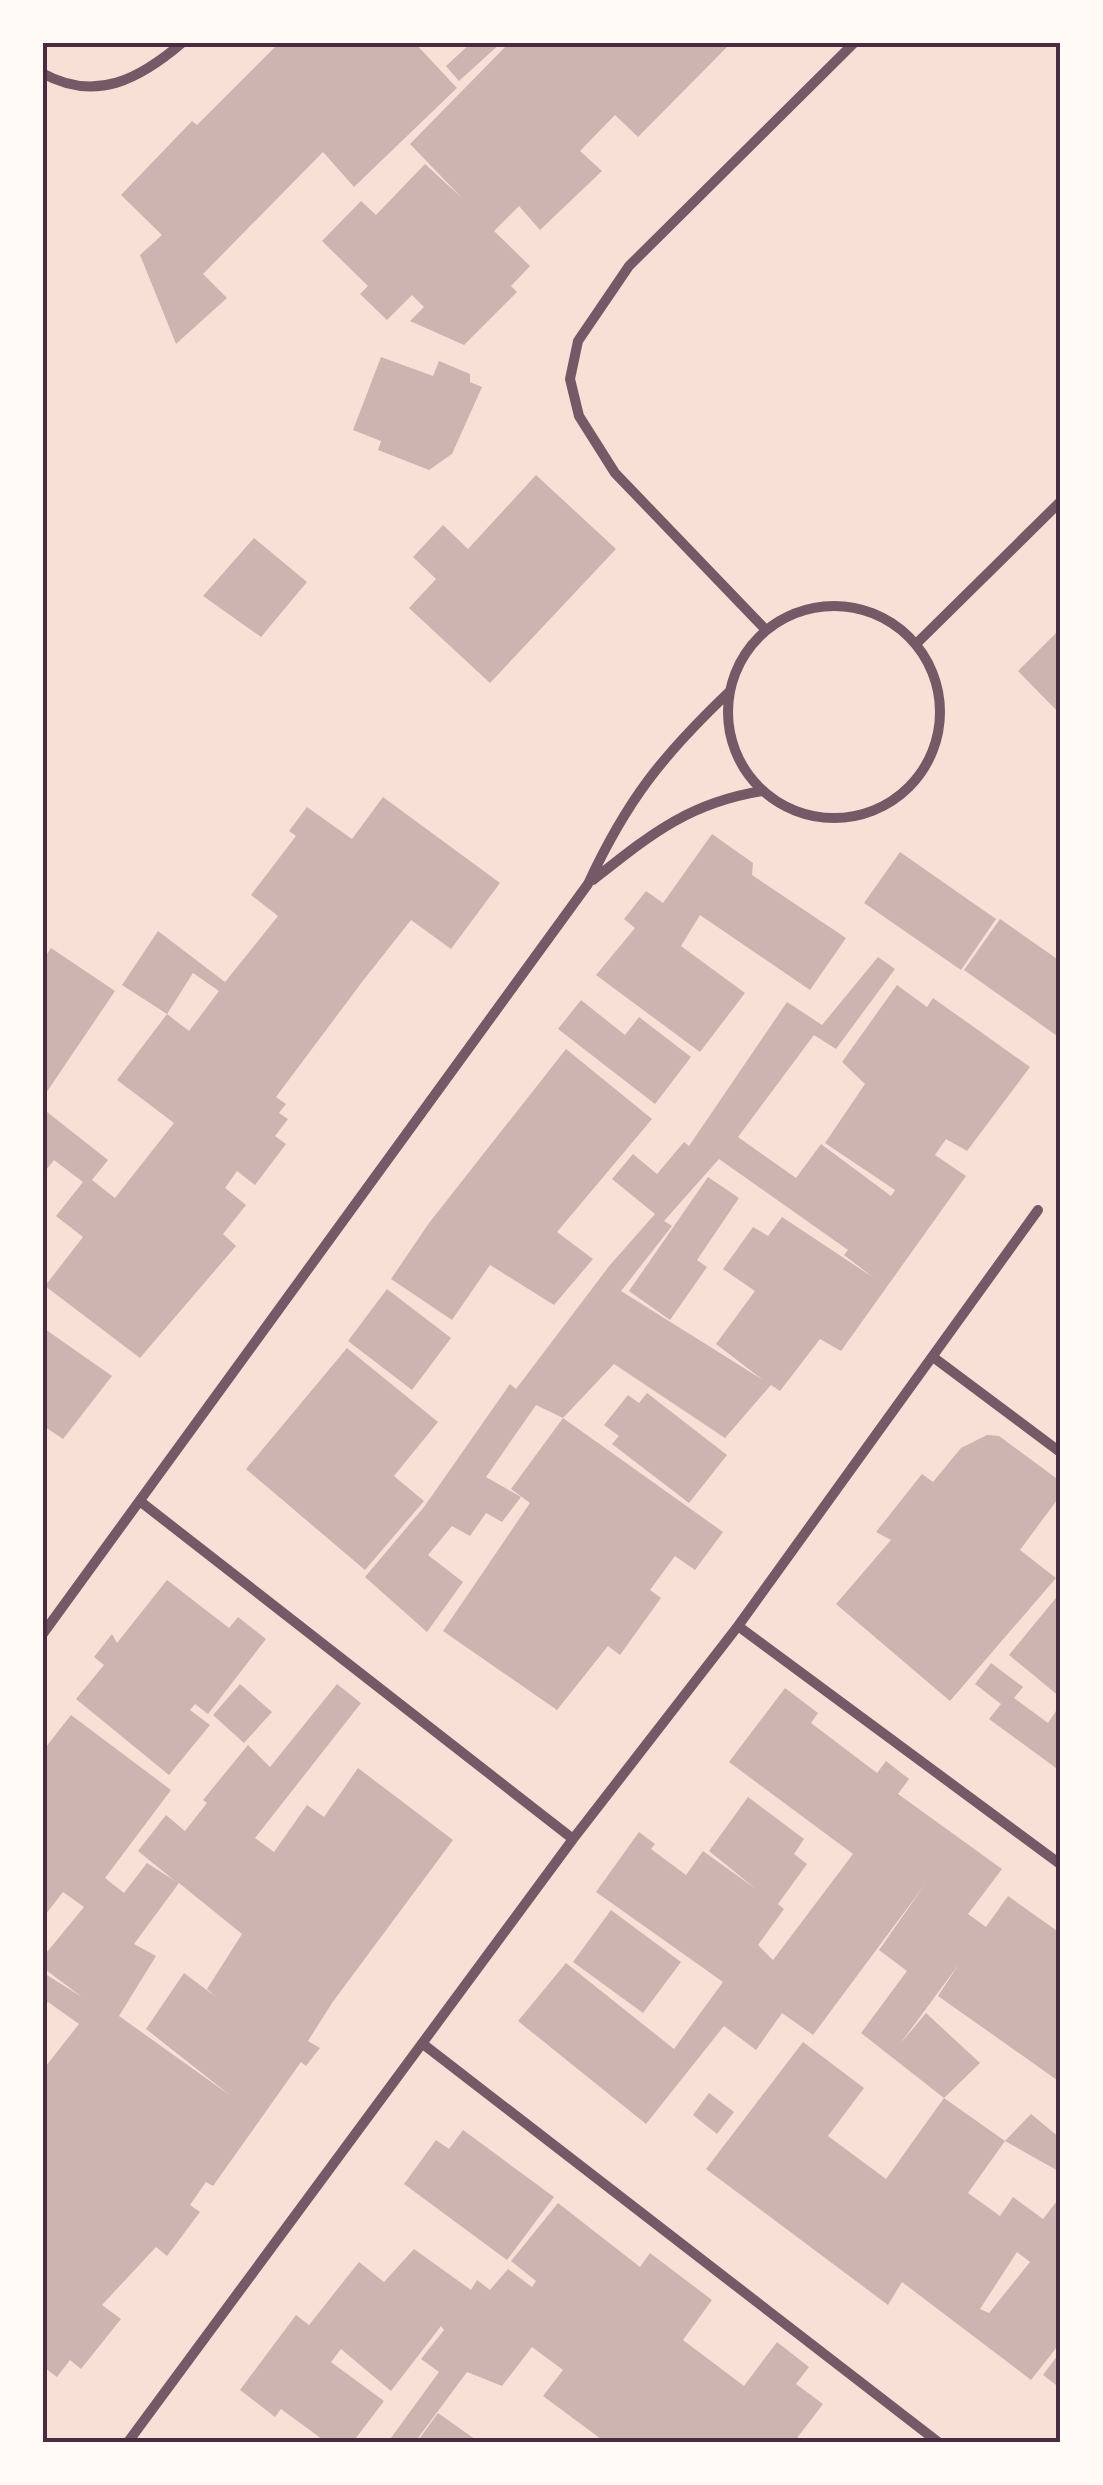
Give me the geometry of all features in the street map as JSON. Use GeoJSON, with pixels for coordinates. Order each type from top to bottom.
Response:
{"type":"FeatureCollection","features":[{"type":"Feature","properties":{"kind":"street"},"geometry":{"type":"LineString","coordinates":[[42,74],[60,83],[105,89],[160,62],[183,42]]}},
{"type":"Feature","properties":{"kind":"street"},"geometry":{"type":"LineString","coordinates":[[766,630],[614,473],[579,416],[570,379],[578,341],[628,266],[855,42]]}},
{"type":"Feature","properties":{"kind":"street"},"geometry":{"type":"LineString","coordinates":[[917,643],[1060,502]]}},
{"type":"Feature","properties":{"kind":"street"},"geometry":{"type":"LineString","coordinates":[[42,1635],[588,884],[616,824],[644,780],[728,692],[742,658],[766,630],[794,612],[827,605],[876,614],[917,643],[934,673],[942,708],[937,744],[920,776],[895,800],[862,815],[827,818],[792,810],[762,791],[740,763],[728,728],[728,692]]}},
{"type":"Feature","properties":{"kind":"street"},"geometry":{"type":"LineString","coordinates":[[588,884],[680,816],[706,803],[762,791]]}},
{"type":"Feature","properties":{"kind":"street"},"geometry":{"type":"LineString","coordinates":[[128,2442],[574,1839],[738,1626],[1038,1210]]}},
{"type":"Feature","properties":{"kind":"street"},"geometry":{"type":"LineString","coordinates":[[933,1358],[1060,1452]]}},
{"type":"Feature","properties":{"kind":"street"},"geometry":{"type":"LineString","coordinates":[[141,1502],[574,1839]]}},
{"type":"Feature","properties":{"kind":"street"},"geometry":{"type":"LineString","coordinates":[[738,1626],[1060,1864]]}},
{"type":"Feature","properties":{"kind":"street"},"geometry":{"type":"LineString","coordinates":[[424,2044],[938,2442]]}},
{"type":"Feature","properties":{"kind":"building"},"geometry":{"type":"Polygon","coordinates":[[[280,42],[414,42],[457,88],[354,187],[323,152],[203,274],[227,298],[176,344],[140,255],[162,235],[121,195],[192,121],[197,125],[280,42]]]}},
{"type":"Feature","properties":{"kind":"building"},"geometry":{"type":"Polygon","coordinates":[[[472,42],[502,42],[459,81],[446,66],[472,42]]]}},
{"type":"Feature","properties":{"kind":"building"},"geometry":{"type":"Polygon","coordinates":[[[510,42],[732,42],[638,137],[615,115],[580,151],[602,171],[540,230],[519,206],[494,231],[530,266],[511,286],[517,292],[464,345],[410,321],[424,307],[412,295],[387,320],[360,294],[368,286],[322,241],[361,201],[376,215],[425,164],[462,198],[410,144],[510,42]]]}},
{"type":"Feature","properties":{"kind":"building"},"geometry":{"type":"Polygon","coordinates":[[[381,357],[433,376],[439,361],[470,374],[470,382],[482,387],[452,454],[429,470],[378,450],[381,441],[353,430],[381,357]]]}},
{"type":"Feature","properties":{"kind":"building"},"geometry":{"type":"Polygon","coordinates":[[[536,475],[616,549],[490,683],[409,608],[436,579],[413,557],[443,525],[468,549],[536,475]]]}},
{"type":"Feature","properties":{"kind":"building"},"geometry":{"type":"Polygon","coordinates":[[[254,538],[307,582],[261,637],[203,596],[254,538]]]}},
{"type":"Feature","properties":{"kind":"building"},"geometry":{"type":"Polygon","coordinates":[[[1060,629],[1060,714],[1018,671],[1060,629]]]}},
{"type":"Feature","properties":{"kind":"building"},"geometry":{"type":"Polygon","coordinates":[[[383,797],[500,883],[451,949],[411,920],[362,982],[276,1097],[286,1104],[279,1113],[288,1119],[275,1136],[286,1144],[255,1185],[237,1171],[225,1188],[246,1205],[223,1234],[236,1246],[140,1358],[45,1286],[83,1237],[56,1216],[83,1182],[54,1160],[42,1175],[42,1108],[108,1160],[92,1180],[115,1198],[174,1123],[117,1080],[167,1014],[122,985],[158,931],[225,982],[278,916],[251,895],[296,836],[289,831],[307,807],[352,839],[383,797]],[[193,973],[167,1014],[189,1031],[219,991],[193,973]]]}},
{"type":"Feature","properties":{"kind":"building"},"geometry":{"type":"Polygon","coordinates":[[[712,834],[753,863],[752,875],[846,938],[810,990],[700,915],[681,946],[745,993],[700,1052],[596,975],[635,928],[624,919],[646,891],[663,903],[712,834]]]}},
{"type":"Feature","properties":{"kind":"building"},"geometry":{"type":"Polygon","coordinates":[[[900,852],[996,919],[961,970],[864,903],[900,852]]]}},
{"type":"Feature","properties":{"kind":"building"},"geometry":{"type":"Polygon","coordinates":[[[1000,919],[1060,961],[1060,1038],[964,970],[1000,919]]]}},
{"type":"Feature","properties":{"kind":"building"},"geometry":{"type":"Polygon","coordinates":[[[51,948],[115,991],[42,1099],[42,961],[51,948]]]}},
{"type":"Feature","properties":{"kind":"building"},"geometry":{"type":"Polygon","coordinates":[[[878,957],[895,969],[836,1049],[814,1035],[738,1137],[796,1178],[821,1144],[891,1196],[895,1190],[825,1143],[865,1084],[842,1062],[897,985],[927,1007],[933,998],[1030,1067],[967,1151],[946,1139],[935,1155],[966,1176],[841,1351],[820,1339],[780,1391],[771,1385],[725,1438],[614,1364],[563,1418],[536,1405],[486,1477],[521,1497],[502,1522],[486,1513],[470,1536],[452,1526],[428,1555],[463,1582],[427,1632],[365,1577],[424,1507],[510,1384],[516,1389],[610,1265],[655,1214],[612,1179],[633,1154],[657,1174],[684,1142],[689,1146],[787,1002],[822,1025],[878,957]],[[719,1159],[664,1221],[672,1226],[621,1291],[763,1380],[716,1344],[755,1291],[723,1269],[753,1227],[768,1236],[782,1217],[874,1278],[844,1255],[848,1250],[719,1159]]]}},
{"type":"Feature","properties":{"kind":"building"},"geometry":{"type":"Polygon","coordinates":[[[581,1000],[625,1035],[639,1017],[691,1057],[655,1104],[558,1029],[581,1000]]]}},
{"type":"Feature","properties":{"kind":"building"},"geometry":{"type":"Polygon","coordinates":[[[566,1049],[652,1119],[557,1232],[593,1259],[554,1305],[490,1265],[452,1320],[391,1279],[429,1223],[566,1049]]]}},
{"type":"Feature","properties":{"kind":"building"},"geometry":{"type":"Polygon","coordinates":[[[708,1177],[739,1198],[697,1260],[707,1267],[670,1320],[629,1291],[708,1177]]]}},
{"type":"Feature","properties":{"kind":"building"},"geometry":{"type":"Polygon","coordinates":[[[387,1289],[451,1338],[412,1390],[348,1341],[387,1289]]]}},
{"type":"Feature","properties":{"kind":"building"},"geometry":{"type":"Polygon","coordinates":[[[42,1327],[112,1376],[63,1439],[42,1425],[42,1327]]]}},
{"type":"Feature","properties":{"kind":"building"},"geometry":{"type":"Polygon","coordinates":[[[347,1348],[438,1422],[394,1476],[424,1501],[365,1570],[246,1469],[347,1348]]]}},
{"type":"Feature","properties":{"kind":"building"},"geometry":{"type":"Polygon","coordinates":[[[647,1393],[727,1455],[689,1503],[612,1444],[619,1436],[604,1425],[628,1395],[639,1403],[647,1393]]]}},
{"type":"Feature","properties":{"kind":"building"},"geometry":{"type":"Polygon","coordinates":[[[563,1418],[723,1532],[695,1570],[675,1556],[650,1590],[661,1598],[620,1655],[608,1646],[557,1710],[443,1631],[530,1503],[511,1489],[563,1418]]]}},
{"type":"Feature","properties":{"kind":"building"},"geometry":{"type":"Polygon","coordinates":[[[987,1435],[999,1436],[1060,1481],[1060,1496],[1020,1550],[1056,1578],[950,1701],[836,1604],[891,1540],[876,1532],[922,1474],[933,1482],[961,1448],[987,1435]]]}},
{"type":"Feature","properties":{"kind":"building"},"geometry":{"type":"Polygon","coordinates":[[[167,1580],[229,1628],[238,1617],[266,1639],[208,1714],[195,1704],[190,1710],[210,1725],[169,1775],[76,1699],[104,1665],[94,1657],[112,1634],[117,1643],[167,1580]]]}},
{"type":"Feature","properties":{"kind":"building"},"geometry":{"type":"Polygon","coordinates":[[[1060,1593],[1060,1697],[1009,1655],[1060,1593]]]}},
{"type":"Feature","properties":{"kind":"building"},"geometry":{"type":"Polygon","coordinates":[[[991,1663],[1023,1687],[1014,1698],[1048,1723],[1060,1705],[1060,1771],[989,1719],[1001,1704],[975,1684],[991,1663]]]}},
{"type":"Feature","properties":{"kind":"building"},"geometry":{"type":"Polygon","coordinates":[[[240,1684],[272,1712],[244,1743],[213,1715],[240,1684]]]}},
{"type":"Feature","properties":{"kind":"building"},"geometry":{"type":"Polygon","coordinates":[[[337,1684],[361,1703],[255,1838],[274,1852],[307,1805],[324,1817],[358,1768],[453,1840],[332,2003],[308,2041],[320,2048],[306,2066],[301,2062],[213,2186],[206,2182],[190,2205],[200,2212],[167,2256],[156,2247],[102,2305],[121,2319],[81,2369],[70,2360],[57,2377],[42,2366],[42,2175],[47,2168],[42,2164],[42,2058],[46,2066],[79,2024],[48,2002],[42,2009],[42,1972],[82,1997],[42,1967],[42,1958],[84,1907],[63,1892],[42,1919],[42,1752],[71,1715],[171,1790],[105,1878],[124,1893],[147,1863],[175,1881],[138,1851],[166,1815],[185,1831],[207,1803],[203,1800],[248,1745],[270,1767],[337,1684]],[[179,1883],[134,1944],[156,1956],[119,2016],[231,2096],[146,2029],[184,1973],[216,1997],[207,1989],[242,1934],[179,1883]]]}},
{"type":"Feature","properties":{"kind":"building"},"geometry":{"type":"Polygon","coordinates":[[[785,1688],[818,1713],[811,1723],[877,1773],[886,1761],[909,1779],[898,1794],[1002,1869],[968,1914],[986,1927],[1008,1896],[1060,1933],[1057,2080],[938,1996],[959,1964],[900,2044],[926,2013],[980,2063],[944,2098],[861,2033],[907,1971],[879,1950],[926,1883],[813,2035],[782,2013],[756,2050],[724,2026],[646,2124],[518,2021],[566,1963],[674,2049],[723,1982],[596,1892],[639,1832],[655,1844],[651,1849],[686,1875],[703,1851],[756,1889],[709,1851],[748,1797],[804,1839],[794,1854],[807,1864],[778,1904],[784,1909],[758,1945],[773,1960],[853,1854],[729,1762],[785,1688]]]}},
{"type":"Feature","properties":{"kind":"building"},"geometry":{"type":"Polygon","coordinates":[[[611,1910],[681,1962],[643,2013],[573,1962],[611,1910]]]}},
{"type":"Feature","properties":{"kind":"building"},"geometry":{"type":"Polygon","coordinates":[[[803,2042],[864,2088],[828,2136],[886,2179],[944,2098],[1005,2141],[968,2193],[1000,2216],[1013,2197],[1043,2219],[1060,2197],[1060,2343],[1031,2380],[902,2282],[888,2305],[706,2169],[803,2042]],[[1017,2252],[980,2309],[989,2313],[1030,2262],[1017,2252]]]}},
{"type":"Feature","properties":{"kind":"building"},"geometry":{"type":"Polygon","coordinates":[[[709,2093],[734,2112],[717,2134],[693,2115],[709,2093]]]}},
{"type":"Feature","properties":{"kind":"building"},"geometry":{"type":"Polygon","coordinates":[[[1031,2114],[1060,2138],[1060,2172],[1005,2141],[1031,2114]]]}},
{"type":"Feature","properties":{"kind":"building"},"geometry":{"type":"Polygon","coordinates":[[[463,2130],[554,2197],[507,2260],[404,2184],[436,2140],[449,2149],[463,2130]]]}},
{"type":"Feature","properties":{"kind":"building"},"geometry":{"type":"Polygon","coordinates":[[[558,2203],[640,2267],[650,2253],[712,2300],[683,2340],[744,2386],[777,2342],[809,2367],[796,2384],[823,2404],[794,2442],[605,2442],[543,2396],[563,2370],[532,2347],[502,2386],[467,2372],[415,2442],[388,2442],[439,2372],[421,2359],[444,2330],[441,2326],[391,2391],[341,2349],[331,2362],[384,2401],[353,2442],[326,2442],[281,2409],[275,2417],[240,2390],[296,2315],[309,2325],[359,2262],[384,2282],[414,2249],[471,2290],[477,2280],[490,2290],[508,2269],[532,2287],[536,2281],[511,2261],[558,2203]]]}},
{"type":"Feature","properties":{"kind":"building"},"geometry":{"type":"Polygon","coordinates":[[[1060,2352],[1060,2388],[1043,2375],[1060,2352]]]}},
{"type":"Feature","properties":{"kind":"building"},"geometry":{"type":"Polygon","coordinates":[[[438,2413],[479,2442],[417,2442],[438,2413]]]}}]}
